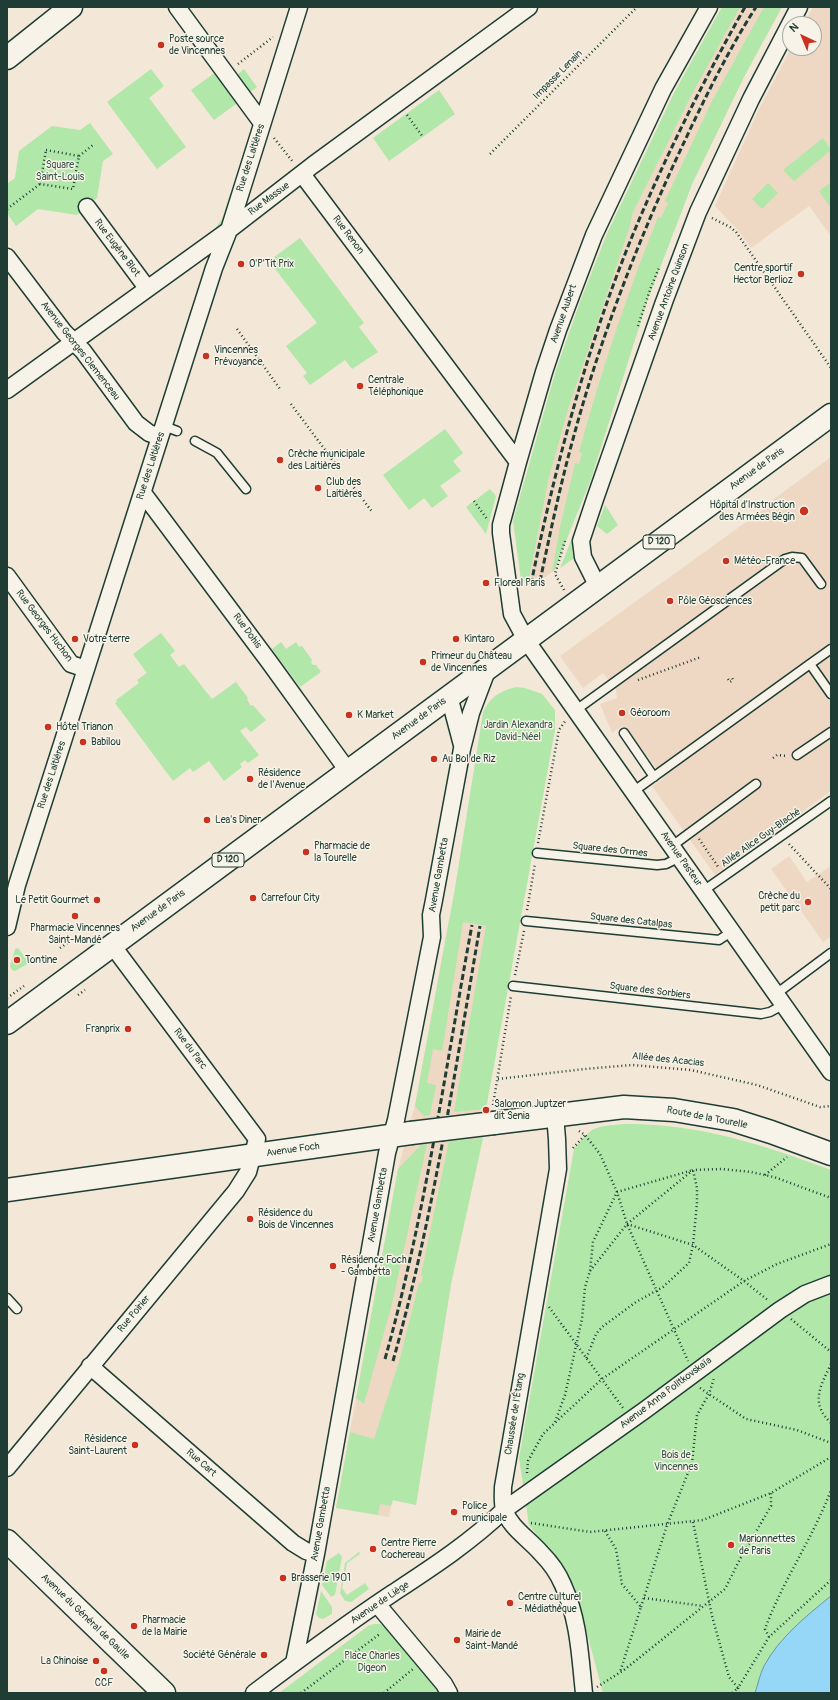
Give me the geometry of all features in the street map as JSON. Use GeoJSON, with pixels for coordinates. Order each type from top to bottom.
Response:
{"type":"FeatureCollection","features":[{"type":"Feature","properties":{"kind":"main road"},"geometry":{"type":"LineString","coordinates":[[7,58],[71,7]]}},
{"type":"Feature","properties":{"kind":"main road","name":"Avenue de Paris"},"geometry":{"type":"LineString","coordinates":[[7,1023],[449,696],[488,668],[529,643],[598,587],[831,415]]}},
{"type":"Feature","properties":{"kind":"main road","name":"Route de la Tourelle"},"geometry":{"type":"LineString","coordinates":[[579,1112],[624,1107],[681,1111],[733,1120],[831,1154]]}},
{"type":"Feature","properties":{"kind":"main road","name":"Avenue Foch"},"geometry":{"type":"LineString","coordinates":[[7,1190],[401,1134],[579,1112]]}},
{"type":"Feature","properties":{"kind":"main road","name":"Avenue du Général de Gaulle"},"geometry":{"type":"LineString","coordinates":[[7,1541],[164,1693]]}},
{"type":"Feature","properties":{"kind":"street"},"geometry":{"type":"LineString","coordinates":[[177,7],[262,123]]}},
{"type":"Feature","properties":{"kind":"street","name":"Rue des Laitières"},"geometry":{"type":"LineString","coordinates":[[7,926],[9,903],[143,493],[167,431],[214,268],[229,230],[298,7]]}},
{"type":"Feature","properties":{"kind":"street","name":"Rue Massue"},"geometry":{"type":"LineString","coordinates":[[7,390],[229,230],[302,174],[530,7]]}},
{"type":"Feature","properties":{"kind":"street","name":"Avenue Aubert"},"geometry":{"type":"LineString","coordinates":[[529,643],[512,614],[502,542],[501,525],[518,462],[554,344],[594,235],[663,89],[708,7]]}},
{"type":"Feature","properties":{"kind":"street","name":"Avenue Antoine Quinson"},"geometry":{"type":"LineString","coordinates":[[598,587],[583,557],[581,541],[595,499],[664,302],[698,212],[751,99],[799,7]]}},
{"type":"Feature","properties":{"kind":"street","name":"Rue Renon"},"geometry":{"type":"LineString","coordinates":[[302,174],[518,462]]}},
{"type":"Feature","properties":{"kind":"street","name":"Rue Eugène Blot"},"geometry":{"type":"LineString","coordinates":[[87,207],[148,288]]}},
{"type":"Feature","properties":{"kind":"street","name":"Avenue Georges Clemenceau"},"geometry":{"type":"LineString","coordinates":[[7,257],[64,332],[82,350],[136,423],[149,433],[167,431]]}},
{"type":"Feature","properties":{"kind":"street","name":"Rue Dohis"},"geometry":{"type":"LineString","coordinates":[[143,493],[275,669],[348,771]]}},
{"type":"Feature","properties":{"kind":"street","name":"Rue Georges Huchon"},"geometry":{"type":"LineString","coordinates":[[7,576],[71,664],[86,669]]}},
{"type":"Feature","properties":{"kind":"street","name":"Avenue Pasteur"},"geometry":{"type":"LineString","coordinates":[[529,643],[831,1072]]}},
{"type":"Feature","properties":{"kind":"street","name":"Avenue Gambetta"},"geometry":{"type":"LineString","coordinates":[[294,1662],[316,1554],[387,1152],[401,1134],[432,937],[431,915],[462,749],[471,714],[488,668]]}},
{"type":"Feature","properties":{"kind":"street","name":"Avenue Gambetta"},"geometry":{"type":"LineString","coordinates":[[449,696],[462,749]]}},
{"type":"Feature","properties":{"kind":"street","name":"Rue du Parc"},"geometry":{"type":"LineString","coordinates":[[112,945],[257,1139],[253,1156]]}},
{"type":"Feature","properties":{"kind":"street","name":"Chaussée de l'Étang"},"geometry":{"type":"LineString","coordinates":[[555,1115],[558,1169],[503,1487],[504,1510],[513,1527],[541,1552],[557,1573],[563,1585],[578,1631],[588,1691]]}},
{"type":"Feature","properties":{"kind":"street","name":"Rue Poirier"},"geometry":{"type":"LineString","coordinates":[[7,1468],[236,1191],[245,1178],[253,1156]]}},
{"type":"Feature","properties":{"kind":"street","name":"Avenue Anna Politkovskaïa"},"geometry":{"type":"LineString","coordinates":[[504,1510],[641,1413],[780,1310],[805,1294],[831,1284]]}},
{"type":"Feature","properties":{"kind":"street","name":"Rue Cart"},"geometry":{"type":"LineString","coordinates":[[90,1366],[293,1542],[306,1551],[316,1554]]}},
{"type":"Feature","properties":{"kind":"street","name":"Avenue de Liège"},"geometry":{"type":"LineString","coordinates":[[254,1693],[294,1662],[377,1604],[419,1577],[486,1528],[504,1510]]}},
{"type":"Feature","properties":{"kind":"street"},"geometry":{"type":"LineString","coordinates":[[377,1604],[444,1684],[449,1693]]}},
{"type":"Feature","properties":{"kind":"lane"},"geometry":{"type":"LineString","coordinates":[[195,441],[217,453],[246,489]]}},
{"type":"Feature","properties":{"kind":"lane"},"geometry":{"type":"LineString","coordinates":[[576,710],[785,559],[792,557],[802,558],[821,584]]}},
{"type":"Feature","properties":{"kind":"lane"},"geometry":{"type":"LineString","coordinates":[[634,791],[831,649]]}},
{"type":"Feature","properties":{"kind":"lane"},"geometry":{"type":"LineString","coordinates":[[810,664],[831,694]]}},
{"type":"Feature","properties":{"kind":"lane"},"geometry":{"type":"LineString","coordinates":[[797,756],[831,732]]}},
{"type":"Feature","properties":{"kind":"lane"},"geometry":{"type":"LineString","coordinates":[[624,733],[654,777]]}},
{"type":"Feature","properties":{"kind":"lane","name":"Square des Ormes"},"geometry":{"type":"LineString","coordinates":[[537,853],[657,865],[666,864],[693,830],[756,784]]}},
{"type":"Feature","properties":{"kind":"lane","name":"Allée Alice Guy-Blaché"},"geometry":{"type":"LineString","coordinates":[[703,891],[831,802]]}},
{"type":"Feature","properties":{"kind":"lane","name":"Square des Catalpas"},"geometry":{"type":"LineString","coordinates":[[526,920],[719,940],[732,932]]}},
{"type":"Feature","properties":{"kind":"lane","name":"Square des Sorbiers"},"geometry":{"type":"LineString","coordinates":[[513,986],[761,1014],[770,1012],[780,999],[831,953]]}},
{"type":"Feature","properties":{"kind":"lane"},"geometry":{"type":"LineString","coordinates":[[7,1298],[17,1309]]}},
{"type":"Feature","properties":{"kind":"path","name":"Impasse Lenain"},"geometry":{"type":"LineString","coordinates":[[490,154],[637,7]]}},
{"type":"Feature","properties":{"kind":"path"},"geometry":{"type":"LineString","coordinates":[[226,74],[277,34]]}},
{"type":"Feature","properties":{"kind":"path"},"geometry":{"type":"LineString","coordinates":[[398,103],[423,137]]}},
{"type":"Feature","properties":{"kind":"path"},"geometry":{"type":"LineString","coordinates":[[262,123],[302,174]]}},
{"type":"Feature","properties":{"kind":"path"},"geometry":{"type":"LineString","coordinates":[[40,184],[73,189],[79,156],[93,145]]}},
{"type":"Feature","properties":{"kind":"path"},"geometry":{"type":"LineString","coordinates":[[7,209],[40,184],[46,150],[79,156]]}},
{"type":"Feature","properties":{"kind":"path"},"geometry":{"type":"LineString","coordinates":[[708,217],[730,227],[736,232],[831,368]]}},
{"type":"Feature","properties":{"kind":"path"},"geometry":{"type":"LineString","coordinates":[[237,329],[280,388]]}},
{"type":"Feature","properties":{"kind":"path"},"geometry":{"type":"LineString","coordinates":[[292,404],[337,466]]}},
{"type":"Feature","properties":{"kind":"path"},"geometry":{"type":"LineString","coordinates":[[349,481],[373,513]]}},
{"type":"Feature","properties":{"kind":"path"},"geometry":{"type":"LineString","coordinates":[[474,501],[489,522],[501,525]]}},
{"type":"Feature","properties":{"kind":"path"},"geometry":{"type":"LineString","coordinates":[[635,681],[701,657]]}},
{"type":"Feature","properties":{"kind":"path"},"geometry":{"type":"LineString","coordinates":[[728,679],[730,682],[733,680],[732,678]]}},
{"type":"Feature","properties":{"kind":"path"},"geometry":{"type":"LineString","coordinates":[[693,830],[719,868],[725,864]]}},
{"type":"Feature","properties":{"kind":"path"},"geometry":{"type":"LineString","coordinates":[[782,836],[831,889]]}},
{"type":"Feature","properties":{"kind":"path"},"geometry":{"type":"LineString","coordinates":[[60,948],[69,942]]}},
{"type":"Feature","properties":{"kind":"path","name":"Allée des Acacias"},"geometry":{"type":"LineString","coordinates":[[498,1079],[632,1065],[691,1070],[757,1085],[820,1107],[831,1106]]}},
{"type":"Feature","properties":{"kind":"path"},"geometry":{"type":"LineString","coordinates":[[585,1135],[600,1154],[618,1192],[627,1224],[688,1362],[685,1364]]}},
{"type":"Feature","properties":{"kind":"path"},"geometry":{"type":"LineString","coordinates":[[764,1175],[776,1164],[791,1155]]}},
{"type":"Feature","properties":{"kind":"path"},"geometry":{"type":"LineString","coordinates":[[555,1422],[565,1395],[582,1318],[585,1287],[590,1271],[593,1242],[618,1192],[692,1170],[722,1169],[751,1172],[774,1177],[831,1198]]}},
{"type":"Feature","properties":{"kind":"path"},"geometry":{"type":"LineString","coordinates":[[590,1271],[627,1224],[692,1170]]}},
{"type":"Feature","properties":{"kind":"path"},"geometry":{"type":"LineString","coordinates":[[586,1359],[596,1334],[602,1327],[636,1302],[657,1291],[689,1263],[693,1245],[697,1203],[697,1188],[692,1170]]}},
{"type":"Feature","properties":{"kind":"path"},"geometry":{"type":"LineString","coordinates":[[627,1224],[693,1245],[744,1281],[831,1352]]}},
{"type":"Feature","properties":{"kind":"path"},"geometry":{"type":"LineString","coordinates":[[527,1473],[528,1461],[543,1434],[602,1379],[744,1281],[777,1264],[831,1244]]}},
{"type":"Feature","properties":{"kind":"path"},"geometry":{"type":"LineString","coordinates":[[547,1304],[624,1409]]}},
{"type":"Feature","properties":{"kind":"path"},"geometry":{"type":"LineString","coordinates":[[831,1364],[823,1380],[818,1397],[822,1414],[831,1423]]}},
{"type":"Feature","properties":{"kind":"path"},"geometry":{"type":"LineString","coordinates":[[620,1673],[667,1525],[692,1463],[697,1415],[709,1394],[715,1374]]}},
{"type":"Feature","properties":{"kind":"path"},"geometry":{"type":"LineString","coordinates":[[695,1385],[746,1419],[797,1430],[831,1443]]}},
{"type":"Feature","properties":{"kind":"path"},"geometry":{"type":"LineString","coordinates":[[525,1521],[590,1532],[693,1522],[702,1520],[771,1492],[831,1457]]}},
{"type":"Feature","properties":{"kind":"path"},"geometry":{"type":"LineString","coordinates":[[769,1637],[765,1629],[774,1606],[822,1514],[831,1490]]}},
{"type":"Feature","properties":{"kind":"path"},"geometry":{"type":"LineString","coordinates":[[588,1691],[607,1682],[620,1673],[703,1606],[711,1602],[725,1589],[746,1549],[765,1519],[771,1506],[771,1492]]}},
{"type":"Feature","properties":{"kind":"path"},"geometry":{"type":"LineString","coordinates":[[693,1522],[711,1602],[712,1616],[730,1677],[738,1688],[739,1693]]}},
{"type":"Feature","properties":{"kind":"path"},"geometry":{"type":"LineString","coordinates":[[604,1531],[616,1549],[622,1584],[641,1607]]}},
{"type":"Feature","properties":{"kind":"path"},"geometry":{"type":"LineString","coordinates":[[732,1693],[738,1688],[769,1637],[831,1580]]}},
{"type":"Feature","properties":{"kind":"path"},"geometry":{"type":"LineString","coordinates":[[644,1598],[703,1606]]}},
{"type":"Feature","properties":{"kind":"path"},"geometry":{"type":"LineString","coordinates":[[301,1693],[386,1629]]}},
{"type":"Feature","properties":{"kind":"path"},"geometry":{"type":"LineString","coordinates":[[384,1693],[404,1676]]}},
{"type":"Feature","properties":{"kind":"shaded area"},"geometry":{"type":"Polygon","coordinates":[[[722,7],[782,7],[745,75],[693,182],[647,286],[555,558],[552,572],[534,586],[521,580],[580,302],[607,234],[674,93],[722,7]]]}},
{"type":"Feature","properties":{"kind":"shaded area"},"geometry":{"type":"Polygon","coordinates":[[[813,7],[831,7],[831,236],[809,206],[751,248],[737,229],[715,206],[758,111],[787,56],[822,56],[822,16],[808,16],[813,7]]]}},
{"type":"Feature","properties":{"kind":"shaded area"},"geometry":{"type":"Polygon","coordinates":[[[831,457],[831,791],[715,875],[652,786],[663,779],[660,773],[622,726],[612,733],[600,704],[617,698],[616,689],[603,673],[583,688],[560,656],[772,504],[770,502],[831,457]]]}},
{"type":"Feature","properties":{"kind":"shaded area","name":"Crèche du petit parc"},"geometry":{"type":"Polygon","coordinates":[[[789,856],[807,882],[831,866],[831,936],[823,942],[771,869],[789,856]]]}},
{"type":"Feature","properties":{"kind":"shaded area"},"geometry":{"type":"Polygon","coordinates":[[[449,919],[498,929],[486,1109],[483,1138],[451,1284],[416,1505],[392,1500],[389,1517],[336,1508],[398,1169],[415,1105],[449,919]]]}},
{"type":"Feature","properties":{"kind":"green space"},"geometry":{"type":"Polygon","coordinates":[[[722,7],[740,7],[692,94],[633,212],[629,229],[568,409],[548,481],[528,583],[521,580],[513,521],[556,370],[580,302],[607,234],[674,93],[722,7]]]}},
{"type":"Feature","properties":{"kind":"green space"},"geometry":{"type":"Polygon","coordinates":[[[764,7],[782,7],[745,75],[693,182],[647,302],[591,479],[554,571],[552,572],[560,527],[575,463],[579,464],[582,453],[579,452],[596,392],[636,275],[658,217],[661,218],[668,203],[665,201],[711,103],[764,7]]]}},
{"type":"Feature","properties":{"kind":"green space"},"geometry":{"type":"Polygon","coordinates":[[[151,69],[164,86],[149,98],[186,147],[157,169],[107,102],[151,69]]]}},
{"type":"Feature","properties":{"kind":"green space"},"geometry":{"type":"Polygon","coordinates":[[[220,69],[241,97],[235,102],[236,104],[214,120],[191,90],[220,69]]]}},
{"type":"Feature","properties":{"kind":"green space"},"geometry":{"type":"Polygon","coordinates":[[[244,69],[257,87],[250,92],[237,75],[244,69]]]}},
{"type":"Feature","properties":{"kind":"green space"},"geometry":{"type":"Polygon","coordinates":[[[439,90],[455,114],[389,161],[373,138],[439,90]]]}},
{"type":"Feature","properties":{"kind":"green space","name":"Square Saint-Louis"},"geometry":{"type":"Polygon","coordinates":[[[90,123],[113,154],[103,161],[97,198],[77,215],[38,209],[16,226],[7,213],[7,184],[15,178],[19,151],[52,126],[80,130],[90,123]]]}},
{"type":"Feature","properties":{"kind":"green space"},"geometry":{"type":"Polygon","coordinates":[[[823,138],[831,150],[794,181],[783,170],[823,138]]]}},
{"type":"Feature","properties":{"kind":"green space"},"geometry":{"type":"Polygon","coordinates":[[[831,182],[831,208],[819,191],[831,182]]]}},
{"type":"Feature","properties":{"kind":"green space"},"geometry":{"type":"Polygon","coordinates":[[[768,183],[778,193],[762,209],[752,199],[768,183]]]}},
{"type":"Feature","properties":{"kind":"green space"},"geometry":{"type":"Polygon","coordinates":[[[230,194],[233,195],[224,223],[219,230],[216,227],[222,219],[230,194]]]}},
{"type":"Feature","properties":{"kind":"green space"},"geometry":{"type":"Polygon","coordinates":[[[300,238],[364,323],[359,327],[378,352],[352,369],[345,360],[310,385],[303,376],[307,373],[286,346],[317,323],[269,261],[300,238]]]}},
{"type":"Feature","properties":{"kind":"green space"},"geometry":{"type":"Polygon","coordinates":[[[445,429],[463,453],[453,461],[461,471],[440,486],[448,496],[432,508],[424,498],[409,510],[383,475],[445,429]]]}},
{"type":"Feature","properties":{"kind":"green space"},"geometry":{"type":"Polygon","coordinates":[[[490,489],[496,496],[486,534],[466,507],[490,489]]]}},
{"type":"Feature","properties":{"kind":"green space"},"geometry":{"type":"Polygon","coordinates":[[[587,501],[589,502],[572,551],[574,558],[560,568],[587,501]]]}},
{"type":"Feature","properties":{"kind":"green space"},"geometry":{"type":"Polygon","coordinates":[[[605,505],[618,525],[607,534],[597,526],[605,505]]]}},
{"type":"Feature","properties":{"kind":"green space"},"geometry":{"type":"Polygon","coordinates":[[[161,633],[175,651],[170,655],[179,667],[184,664],[212,699],[236,682],[248,698],[247,699],[251,706],[253,705],[266,720],[251,732],[246,727],[240,731],[259,755],[248,763],[245,760],[240,764],[242,767],[224,781],[209,761],[193,772],[190,768],[173,781],[115,703],[117,702],[116,700],[139,683],[137,680],[147,673],[133,654],[161,633]]]}},
{"type":"Feature","properties":{"kind":"green space"},"geometry":{"type":"Polygon","coordinates":[[[281,642],[286,649],[296,642],[299,647],[302,646],[312,660],[311,662],[313,665],[316,665],[321,672],[300,687],[272,649],[281,642]]]}},
{"type":"Feature","properties":{"kind":"green space","name":"Jardin Alexandra David-Néel"},"geometry":{"type":"Polygon","coordinates":[[[516,687],[525,688],[542,694],[555,710],[555,730],[486,1109],[454,1112],[486,926],[463,922],[442,1051],[433,1049],[427,1083],[436,1085],[430,1115],[424,1116],[415,1106],[455,888],[483,713],[492,699],[505,690],[516,687]]]}},
{"type":"Feature","properties":{"kind":"green space"},"geometry":{"type":"Polygon","coordinates":[[[18,948],[29,963],[15,971],[12,970],[10,966],[15,949],[18,948]]]}},
{"type":"Feature","properties":{"kind":"green space","name":"Bois de Vincennes"},"geometry":{"type":"Polygon","coordinates":[[[624,1124],[678,1127],[730,1137],[781,1152],[831,1170],[831,1693],[603,1693],[574,1585],[529,1525],[519,1458],[574,1149],[586,1135],[595,1129],[624,1124]]]}},
{"type":"Feature","properties":{"kind":"green space"},"geometry":{"type":"Polygon","coordinates":[[[483,1138],[451,1284],[416,1505],[393,1500],[391,1506],[380,1504],[378,1515],[336,1508],[350,1432],[374,1439],[399,1362],[419,1283],[421,1283],[423,1276],[421,1275],[449,1141],[483,1138]]]}},
{"type":"Feature","properties":{"kind":"green space"},"geometry":{"type":"Polygon","coordinates":[[[427,1144],[392,1304],[364,1404],[356,1398],[398,1169],[421,1145],[427,1144]]]}},
{"type":"Feature","properties":{"kind":"green space"},"geometry":{"type":"Polygon","coordinates":[[[359,1552],[360,1554],[347,1563],[342,1588],[347,1595],[365,1583],[369,1589],[351,1602],[345,1601],[340,1593],[345,1563],[359,1552]]]}},
{"type":"Feature","properties":{"kind":"green space"},"geometry":{"type":"Polygon","coordinates":[[[339,1553],[342,1557],[335,1595],[331,1597],[322,1585],[327,1561],[339,1553]]]}},
{"type":"Feature","properties":{"kind":"green space"},"geometry":{"type":"Polygon","coordinates":[[[321,1591],[332,1607],[332,1614],[323,1619],[319,1618],[316,1614],[321,1591]]]}},
{"type":"Feature","properties":{"kind":"green space","name":"Place Charles Digeon"},"geometry":{"type":"Polygon","coordinates":[[[380,1624],[385,1627],[440,1693],[279,1693],[368,1626],[380,1624]]]}},
{"type":"Feature","properties":{"kind":"water"},"geometry":{"type":"Polygon","coordinates":[[[831,1596],[831,1693],[755,1693],[764,1666],[777,1646],[803,1620],[831,1596]]]}},
{"type":"Feature","properties":{"kind":"railway"},"geometry":{"type":"LineString","coordinates":[[531,584],[551,493],[575,403],[588,359],[619,270],[648,199],[674,143],[701,88],[745,7]]}},
{"type":"Feature","properties":{"kind":"railway"},"geometry":{"type":"LineString","coordinates":[[540,581],[559,492],[573,439],[594,369],[617,301],[658,199],[692,125],[722,65],[756,7]]}},
{"type":"Feature","properties":{"kind":"railway"},"geometry":{"type":"LineString","coordinates":[[385,1359],[412,1252],[423,1198],[472,925]]}},
{"type":"Feature","properties":{"kind":"railway"},"geometry":{"type":"LineString","coordinates":[[393,1361],[420,1254],[432,1199],[480,926]]}},
{"type":"Feature","properties":{"kind":"place","name":"Poste source de Vincennes"},"geometry":{"type":"Point","coordinates":[161,45]}},
{"type":"Feature","properties":{"kind":"place","name":"O'P'Tit Prix"},"geometry":{"type":"Point","coordinates":[241,264]}},
{"type":"Feature","properties":{"kind":"place","name":"Centre sportif Hector Berlioz"},"geometry":{"type":"Point","coordinates":[801,274]}},
{"type":"Feature","properties":{"kind":"place","name":"Vincennes Prévoyance"},"geometry":{"type":"Point","coordinates":[206,356]}},
{"type":"Feature","properties":{"kind":"place","name":"Centrale Téléphonique"},"geometry":{"type":"Point","coordinates":[360,386]}},
{"type":"Feature","properties":{"kind":"place","name":"Crèche municipale des Laitières"},"geometry":{"type":"Point","coordinates":[280,460]}},
{"type":"Feature","properties":{"kind":"place","name":"Club des Laitières"},"geometry":{"type":"Point","coordinates":[318,488]}},
{"type":"Feature","properties":{"kind":"place","name":"Hôpital d'Instruction des Armées Bégin"},"geometry":{"type":"Point","coordinates":[804,511]}},
{"type":"Feature","properties":{"kind":"place","name":"Météo-France"},"geometry":{"type":"Point","coordinates":[726,561]}},
{"type":"Feature","properties":{"kind":"place","name":"Floreal Paris"},"geometry":{"type":"Point","coordinates":[486,583]}},
{"type":"Feature","properties":{"kind":"place","name":"Pôle Géosciences"},"geometry":{"type":"Point","coordinates":[670,601]}},
{"type":"Feature","properties":{"kind":"place","name":"Votre terre"},"geometry":{"type":"Point","coordinates":[75,639]}},
{"type":"Feature","properties":{"kind":"place","name":"Kintaro"},"geometry":{"type":"Point","coordinates":[456,639]}},
{"type":"Feature","properties":{"kind":"place","name":"Primeur du Château de Vincennes"},"geometry":{"type":"Point","coordinates":[423,662]}},
{"type":"Feature","properties":{"kind":"place","name":"Géoroom"},"geometry":{"type":"Point","coordinates":[622,713]}},
{"type":"Feature","properties":{"kind":"place","name":"K Market"},"geometry":{"type":"Point","coordinates":[349,715]}},
{"type":"Feature","properties":{"kind":"place","name":"Hôtel Trianon"},"geometry":{"type":"Point","coordinates":[48,727]}},
{"type":"Feature","properties":{"kind":"place","name":"Babilou"},"geometry":{"type":"Point","coordinates":[83,742]}},
{"type":"Feature","properties":{"kind":"place","name":"Au Bol de Riz"},"geometry":{"type":"Point","coordinates":[434,759]}},
{"type":"Feature","properties":{"kind":"place","name":"Résidence de l'Avenue"},"geometry":{"type":"Point","coordinates":[250,779]}},
{"type":"Feature","properties":{"kind":"place","name":"Lea's Diner"},"geometry":{"type":"Point","coordinates":[207,820]}},
{"type":"Feature","properties":{"kind":"place","name":"Pharmacie de la Tourelle"},"geometry":{"type":"Point","coordinates":[306,852]}},
{"type":"Feature","properties":{"kind":"place","name":"Carrefour City"},"geometry":{"type":"Point","coordinates":[253,898]}},
{"type":"Feature","properties":{"kind":"place","name":"Le Petit Gourmet"},"geometry":{"type":"Point","coordinates":[97,900]}},
{"type":"Feature","properties":{"kind":"place","name":"Crèche du petit parc"},"geometry":{"type":"Point","coordinates":[808,902]}},
{"type":"Feature","properties":{"kind":"place","name":"Pharmacie Vincennes Saint-Mandé"},"geometry":{"type":"Point","coordinates":[75,916]}},
{"type":"Feature","properties":{"kind":"place","name":"Tontine"},"geometry":{"type":"Point","coordinates":[17,960]}},
{"type":"Feature","properties":{"kind":"place","name":"Franprix"},"geometry":{"type":"Point","coordinates":[128,1029]}},
{"type":"Feature","properties":{"kind":"place","name":"Salomon Juptzer dit Senia"},"geometry":{"type":"Point","coordinates":[486,1110]}},
{"type":"Feature","properties":{"kind":"place","name":"Résidence du Bois de Vincennes"},"geometry":{"type":"Point","coordinates":[250,1219]}},
{"type":"Feature","properties":{"kind":"place","name":"Résidence Foch - Gambetta"},"geometry":{"type":"Point","coordinates":[333,1266]}},
{"type":"Feature","properties":{"kind":"place","name":"Résidence Saint-Laurent"},"geometry":{"type":"Point","coordinates":[135,1445]}},
{"type":"Feature","properties":{"kind":"place","name":"Police municipale"},"geometry":{"type":"Point","coordinates":[454,1512]}},
{"type":"Feature","properties":{"kind":"place","name":"Marionnettes de Paris"},"geometry":{"type":"Point","coordinates":[731,1545]}},
{"type":"Feature","properties":{"kind":"place","name":"Centre Pierre Cochereau"},"geometry":{"type":"Point","coordinates":[373,1549]}},
{"type":"Feature","properties":{"kind":"place","name":"Brasserie 1901"},"geometry":{"type":"Point","coordinates":[283,1578]}},
{"type":"Feature","properties":{"kind":"place","name":"Centre culturel - Médiathèque"},"geometry":{"type":"Point","coordinates":[510,1603]}},
{"type":"Feature","properties":{"kind":"place","name":"Pharmacie de la Mairie"},"geometry":{"type":"Point","coordinates":[134,1626]}},
{"type":"Feature","properties":{"kind":"place","name":"Mairie de Saint-Mandé"},"geometry":{"type":"Point","coordinates":[457,1640]}},
{"type":"Feature","properties":{"kind":"place","name":"Société Générale"},"geometry":{"type":"Point","coordinates":[264,1655]}},
{"type":"Feature","properties":{"kind":"place","name":"La Chinoise"},"geometry":{"type":"Point","coordinates":[96,1661]}},
{"type":"Feature","properties":{"kind":"place","name":"CCF"},"geometry":{"type":"Point","coordinates":[104,1671]}}]}
